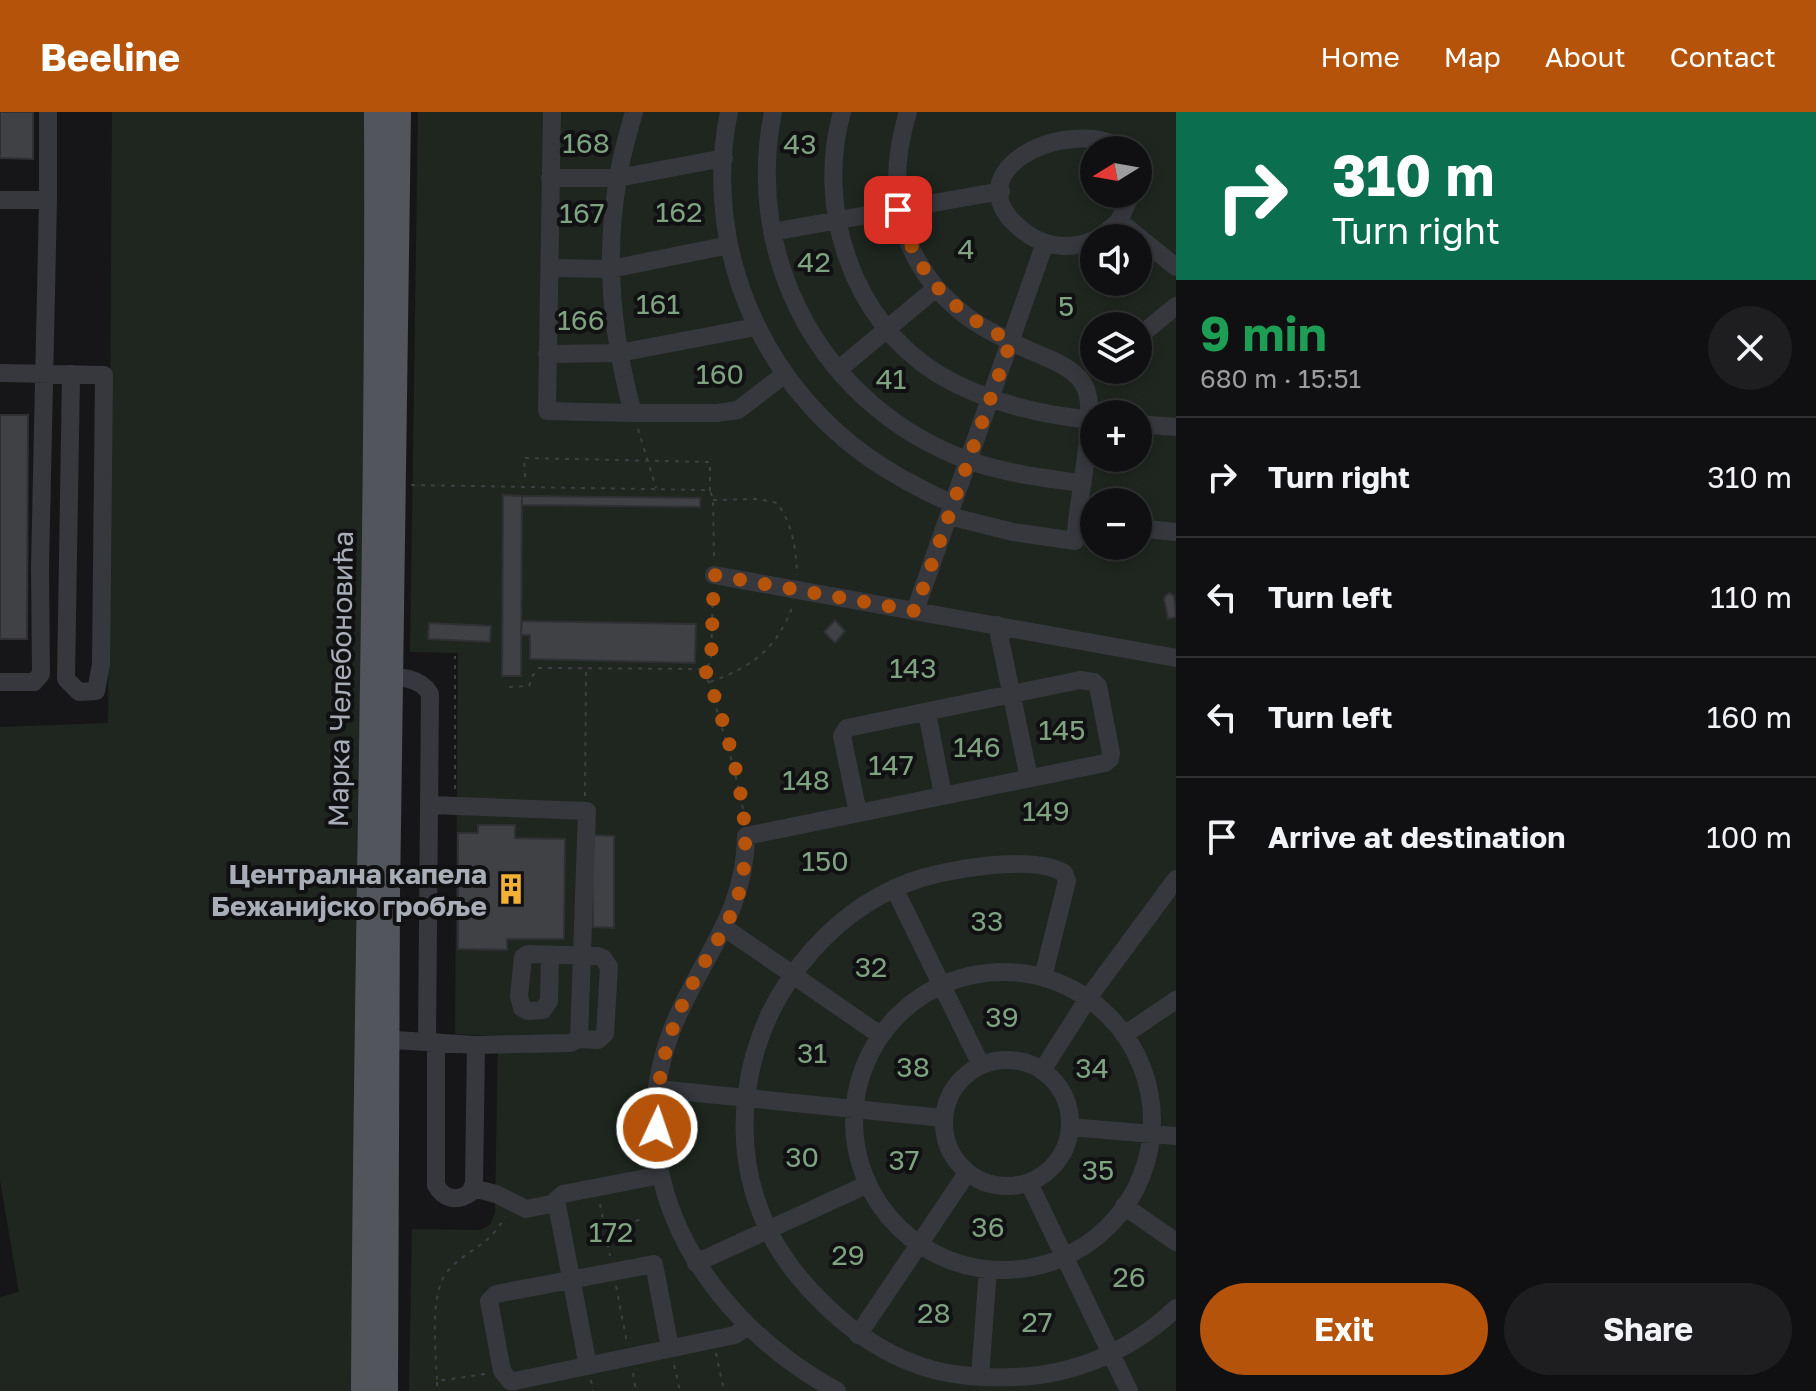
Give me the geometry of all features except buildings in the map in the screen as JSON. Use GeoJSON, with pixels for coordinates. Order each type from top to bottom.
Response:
{"type":"FeatureCollection","features":[{"type":"Feature","properties":{"kind":"main road","name":"Марка Челебоновића"},"geometry":{"type":"LineString","coordinates":[[376,112],[387,260]]}},
{"type":"Feature","properties":{"kind":"main road","name":"Марка Челебоновића"},"geometry":{"type":"LineString","coordinates":[[363,1391],[376,1039],[387,260],[399,112]]}},
{"type":"Feature","properties":{"kind":"main road","name":"Марка Челебоновића"},"geometry":{"type":"LineString","coordinates":[[376,1039],[386,1391]]}},
{"type":"Feature","properties":{"kind":"lane"},"geometry":{"type":"LineString","coordinates":[[0,682],[34,682],[41,674],[48,112]]}},
{"type":"Feature","properties":{"kind":"lane"},"geometry":{"type":"LineString","coordinates":[[552,112],[547,411],[717,413],[738,410],[785,374]]}},
{"type":"Feature","properties":{"kind":"lane"},"geometry":{"type":"LineString","coordinates":[[633,413],[619,353],[611,269],[618,178],[634,112]]}},
{"type":"Feature","properties":{"kind":"lane"},"geometry":{"type":"LineString","coordinates":[[729,112],[723,200],[729,245],[743,294],[756,327],[785,374],[824,421],[893,474],[951,510],[1013,532],[1075,541],[1080,533]]}},
{"type":"Feature","properties":{"kind":"lane"},"geometry":{"type":"LineString","coordinates":[[773,112],[766,174],[772,232],[795,303],[814,338],[838,370],[886,416],[931,444],[969,460],[1023,475],[1081,483]]}},
{"type":"Feature","properties":{"kind":"lane"},"geometry":{"type":"LineString","coordinates":[[842,112],[832,168],[837,222],[856,280],[888,329],[936,372],[990,399],[1080,418]]}},
{"type":"Feature","properties":{"kind":"lane"},"geometry":{"type":"LineString","coordinates":[[908,112],[898,142],[898,210],[920,265],[936,288],[959,311],[983,328],[1075,373],[1085,385],[1089,400]]}},
{"type":"Feature","properties":{"kind":"lane"},"geometry":{"type":"LineString","coordinates":[[1099,122],[1114,136]]}},
{"type":"Feature","properties":{"kind":"lane"},"geometry":{"type":"LineString","coordinates":[[1011,143],[1003,161],[1001,191],[1006,209],[1017,224],[1045,243],[1067,247],[1080,243]]}},
{"type":"Feature","properties":{"kind":"lane"},"geometry":{"type":"LineString","coordinates":[[550,178],[618,178],[724,158]]}},
{"type":"Feature","properties":{"kind":"lane"},"geometry":{"type":"LineString","coordinates":[[772,232],[1001,191]]}},
{"type":"Feature","properties":{"kind":"lane"},"geometry":{"type":"LineString","coordinates":[[0,200],[48,200]]}},
{"type":"Feature","properties":{"kind":"lane"},"geometry":{"type":"LineString","coordinates":[[1115,224],[1125,208]]}},
{"type":"Feature","properties":{"kind":"lane"},"geometry":{"type":"LineString","coordinates":[[1119,221],[1176,267]]}},
{"type":"Feature","properties":{"kind":"lane"},"geometry":{"type":"LineString","coordinates":[[915,611],[1045,243]]}},
{"type":"Feature","properties":{"kind":"lane"},"geometry":{"type":"LineString","coordinates":[[550,268],[611,269],[729,245]]}},
{"type":"Feature","properties":{"kind":"lane"},"geometry":{"type":"LineString","coordinates":[[838,370],[936,288]]}},
{"type":"Feature","properties":{"kind":"lane"},"geometry":{"type":"LineString","coordinates":[[1152,326],[1176,306]]}},
{"type":"Feature","properties":{"kind":"lane"},"geometry":{"type":"LineString","coordinates":[[547,354],[619,353],[756,327]]}},
{"type":"Feature","properties":{"kind":"lane"},"geometry":{"type":"LineString","coordinates":[[0,373],[45,373],[104,375],[101,664],[96,691],[79,692],[66,679],[71,374]]}},
{"type":"Feature","properties":{"kind":"lane"},"geometry":{"type":"LineString","coordinates":[[1152,425],[1176,427]]}},
{"type":"Feature","properties":{"kind":"lane"},"geometry":{"type":"LineString","coordinates":[[1082,488],[1083,472]]}},
{"type":"Feature","properties":{"kind":"lane"},"geometry":{"type":"LineString","coordinates":[[1152,529],[1176,532]]}},
{"type":"Feature","properties":{"kind":"lane"},"geometry":{"type":"LineString","coordinates":[[68,534],[103,535]]}},
{"type":"Feature","properties":{"kind":"lane"},"geometry":{"type":"LineString","coordinates":[[714,575],[1176,658]]}},
{"type":"Feature","properties":{"kind":"lane"},"geometry":{"type":"LineString","coordinates":[[997,625],[1029,778]]}},
{"type":"Feature","properties":{"kind":"lane"},"geometry":{"type":"LineString","coordinates":[[381,677],[418,682],[430,694],[431,1041],[436,1185],[443,1195],[454,1199],[465,1197],[473,1188],[476,1045]]}},
{"type":"Feature","properties":{"kind":"lane"},"geometry":{"type":"LineString","coordinates":[[837,1391],[778,1354],[746,1327],[710,1284],[680,1232],[661,1175],[657,1147],[662,1060],[682,1005],[725,928],[740,892],[746,836],[1100,765],[1110,759],[1111,753],[1098,686],[1094,682],[1080,680],[847,728],[843,731],[858,813]]}},
{"type":"Feature","properties":{"kind":"lane"},"geometry":{"type":"LineString","coordinates":[[927,713],[943,795]]}},
{"type":"Feature","properties":{"kind":"lane"},"geometry":{"type":"LineString","coordinates":[[430,805],[587,811],[579,1039]]}},
{"type":"Feature","properties":{"kind":"lane"},"geometry":{"type":"LineString","coordinates":[[1043,977],[1067,885],[1066,877],[1060,870],[1007,865],[933,874],[894,888],[861,907],[829,932],[792,975],[775,1001],[754,1052],[746,1098],[747,1160],[768,1230],[804,1285],[858,1335],[918,1365],[980,1377],[1042,1375],[1082,1365],[1145,1334],[1176,1308]]}},
{"type":"Feature","properties":{"kind":"lane"},"geometry":{"type":"LineString","coordinates":[[1042,1071],[1088,998],[1176,879]]}},
{"type":"Feature","properties":{"kind":"lane"},"geometry":{"type":"LineString","coordinates":[[894,888],[981,1065]]}},
{"type":"Feature","properties":{"kind":"lane"},"geometry":{"type":"LineString","coordinates":[[725,928],[880,1035]]}},
{"type":"Feature","properties":{"kind":"lane"},"geometry":{"type":"LineString","coordinates":[[376,1039],[476,1045],[570,1043],[579,1039],[602,1038],[608,1025],[609,967],[603,958],[550,955]]}},
{"type":"Feature","properties":{"kind":"lane"},"geometry":{"type":"LineString","coordinates":[[1017,972],[1043,977],[1088,998],[1124,1035],[1144,1075],[1150,1103],[1151,1133],[1146,1159],[1138,1184],[1124,1206],[1097,1235],[1064,1257],[1014,1270],[988,1269],[952,1260],[918,1244],[881,1207],[868,1184],[856,1147],[854,1108],[863,1070],[880,1035],[897,1015],[918,998],[966,976],[1017,972]]}},
{"type":"Feature","properties":{"kind":"lane"},"geometry":{"type":"LineString","coordinates":[[1124,1035],[1176,1000]]}},
{"type":"Feature","properties":{"kind":"lane"},"geometry":{"type":"LineString","coordinates":[[1006,1060],[1042,1071],[1063,1095],[1067,1105],[1070,1127],[1062,1155],[1042,1176],[1016,1186],[990,1185],[967,1173],[946,1143],[943,1118],[946,1105],[959,1081],[981,1065],[1006,1060]]}},
{"type":"Feature","properties":{"kind":"lane"},"geometry":{"type":"LineString","coordinates":[[658,1089],[943,1118]]}},
{"type":"Feature","properties":{"kind":"lane"},"geometry":{"type":"LineString","coordinates":[[1070,1127],[1176,1136]]}},
{"type":"Feature","properties":{"kind":"lane"},"geometry":{"type":"LineString","coordinates":[[858,1335],[967,1173]]}},
{"type":"Feature","properties":{"kind":"lane"},"geometry":{"type":"LineString","coordinates":[[588,1366],[556,1203],[559,1196],[661,1175]]}},
{"type":"Feature","properties":{"kind":"lane"},"geometry":{"type":"LineString","coordinates":[[1029,1183],[1129,1391]]}},
{"type":"Feature","properties":{"kind":"lane"},"geometry":{"type":"LineString","coordinates":[[696,1263],[868,1184]]}},
{"type":"Feature","properties":{"kind":"lane"},"geometry":{"type":"LineString","coordinates":[[473,1188],[496,1194],[526,1209],[556,1203]]}},
{"type":"Feature","properties":{"kind":"lane"},"geometry":{"type":"LineString","coordinates":[[1124,1206],[1176,1242]]}},
{"type":"Feature","properties":{"kind":"lane"},"geometry":{"type":"LineString","coordinates":[[670,1348],[654,1264],[496,1294],[490,1298],[502,1371],[507,1379],[515,1381],[588,1366],[740,1333],[746,1327]]}},
{"type":"Feature","properties":{"kind":"lane"},"geometry":{"type":"LineString","coordinates":[[980,1377],[988,1269]]}},
{"type":"Feature","properties":{"kind":"path"},"geometry":{"type":"LineString","coordinates":[[633,413],[656,490]]}},
{"type":"Feature","properties":{"kind":"path"},"geometry":{"type":"LineString","coordinates":[[525,477],[524,458],[710,462],[714,575],[711,661],[705,669]]}},
{"type":"Feature","properties":{"kind":"path"},"geometry":{"type":"LineString","coordinates":[[408,485],[695,489],[711,493]]}},
{"type":"Feature","properties":{"kind":"path"},"geometry":{"type":"LineString","coordinates":[[455,656],[455,806]]}},
{"type":"Feature","properties":{"kind":"path"},"geometry":{"type":"LineString","coordinates":[[509,687],[529,686],[539,668],[705,669]]}},
{"type":"Feature","properties":{"kind":"path"},"geometry":{"type":"LineString","coordinates":[[584,809],[586,669]]}},
{"type":"Feature","properties":{"kind":"path"},"geometry":{"type":"LineString","coordinates":[[705,669],[746,814],[746,836]]}},
{"type":"Feature","properties":{"kind":"path"},"geometry":{"type":"LineString","coordinates":[[597,1188],[636,1391]]}},
{"type":"Feature","properties":{"kind":"path"},"geometry":{"type":"LineString","coordinates":[[437,1391],[437,1303],[443,1279],[452,1267],[494,1236],[513,1203]]}},
{"type":"Feature","properties":{"kind":"path"},"geometry":{"type":"LineString","coordinates":[[604,1227],[640,1220]]}},
{"type":"Feature","properties":{"kind":"path"},"geometry":{"type":"LineString","coordinates":[[713,1339],[724,1391]]}},
{"type":"Feature","properties":{"kind":"path"},"geometry":{"type":"LineString","coordinates":[[670,1348],[680,1391]]}},
{"type":"Feature","properties":{"kind":"path"},"geometry":{"type":"LineString","coordinates":[[437,1381],[502,1371]]}},
{"type":"Feature","properties":{"kind":"green space"},"geometry":{"type":"Polygon","coordinates":[[[112,112],[367,112],[357,1391],[0,1391],[0,1297],[19,1292],[0,1180],[0,727],[108,723],[112,112]]]}},
{"type":"Feature","properties":{"kind":"green space"},"geometry":{"type":"Polygon","coordinates":[[[418,112],[1176,112],[1176,1391],[409,1391],[412,1229],[479,1230],[490,1225],[495,1212],[498,1036],[455,1034],[458,653],[410,652],[418,112]]]}},
{"type":"Feature","properties":{"kind":"place","name":"Централна капела Бежанијско гробље"},"geometry":{"type":"Point","coordinates":[511,889]}},
{"type":"Feature","properties":{"kind":"route"},"geometry":{"type":"LineString","coordinates":[[657,1128],[662,1060],[671,1032],[696,976],[725,928],[740,892],[744,868],[746,814],[705,669],[711,661],[714,575],[915,611],[1011,341],[983,328],[959,311],[936,288],[920,265],[898,210]]}},
{"type":"Feature","properties":{"kind":"park label","name":"168"},"geometry":{"type":"Point","coordinates":[586,142]}},
{"type":"Feature","properties":{"kind":"park label","name":"43"},"geometry":{"type":"Point","coordinates":[800,143]}},
{"type":"Feature","properties":{"kind":"park label","name":"162"},"geometry":{"type":"Point","coordinates":[679,211]}},
{"type":"Feature","properties":{"kind":"park label","name":"167"},"geometry":{"type":"Point","coordinates":[582,212]}},
{"type":"Feature","properties":{"kind":"park label","name":"4"},"geometry":{"type":"Point","coordinates":[966,248]}},
{"type":"Feature","properties":{"kind":"park label","name":"42"},"geometry":{"type":"Point","coordinates":[814,261]}},
{"type":"Feature","properties":{"kind":"park label","name":"161"},"geometry":{"type":"Point","coordinates":[658,303]}},
{"type":"Feature","properties":{"kind":"park label","name":"5"},"geometry":{"type":"Point","coordinates":[1066,305]}},
{"type":"Feature","properties":{"kind":"park label","name":"166"},"geometry":{"type":"Point","coordinates":[581,319]}},
{"type":"Feature","properties":{"kind":"park label","name":"160"},"geometry":{"type":"Point","coordinates":[720,373]}},
{"type":"Feature","properties":{"kind":"park label","name":"41"},"geometry":{"type":"Point","coordinates":[891,378]}},
{"type":"Feature","properties":{"kind":"park label","name":"143"},"geometry":{"type":"Point","coordinates":[913,667]}},
{"type":"Feature","properties":{"kind":"park label","name":"145"},"geometry":{"type":"Point","coordinates":[1062,729]}},
{"type":"Feature","properties":{"kind":"park label","name":"146"},"geometry":{"type":"Point","coordinates":[977,746]}},
{"type":"Feature","properties":{"kind":"park label","name":"147"},"geometry":{"type":"Point","coordinates":[891,764]}},
{"type":"Feature","properties":{"kind":"park label","name":"148"},"geometry":{"type":"Point","coordinates":[806,779]}},
{"type":"Feature","properties":{"kind":"park label","name":"149"},"geometry":{"type":"Point","coordinates":[1046,810]}},
{"type":"Feature","properties":{"kind":"park label","name":"150"},"geometry":{"type":"Point","coordinates":[825,860]}},
{"type":"Feature","properties":{"kind":"park label","name":"33"},"geometry":{"type":"Point","coordinates":[987,920]}},
{"type":"Feature","properties":{"kind":"park label","name":"32"},"geometry":{"type":"Point","coordinates":[871,966]}},
{"type":"Feature","properties":{"kind":"park label","name":"39"},"geometry":{"type":"Point","coordinates":[1002,1016]}},
{"type":"Feature","properties":{"kind":"park label","name":"31"},"geometry":{"type":"Point","coordinates":[812,1052]}},
{"type":"Feature","properties":{"kind":"park label","name":"38"},"geometry":{"type":"Point","coordinates":[913,1066]}},
{"type":"Feature","properties":{"kind":"park label","name":"34"},"geometry":{"type":"Point","coordinates":[1092,1067]}},
{"type":"Feature","properties":{"kind":"park label","name":"30"},"geometry":{"type":"Point","coordinates":[802,1156]}},
{"type":"Feature","properties":{"kind":"park label","name":"37"},"geometry":{"type":"Point","coordinates":[904,1159]}},
{"type":"Feature","properties":{"kind":"park label","name":"35"},"geometry":{"type":"Point","coordinates":[1098,1169]}},
{"type":"Feature","properties":{"kind":"park label","name":"36"},"geometry":{"type":"Point","coordinates":[988,1226]}},
{"type":"Feature","properties":{"kind":"park label","name":"172"},"geometry":{"type":"Point","coordinates":[611,1231]}},
{"type":"Feature","properties":{"kind":"park label","name":"29"},"geometry":{"type":"Point","coordinates":[848,1254]}},
{"type":"Feature","properties":{"kind":"park label","name":"26"},"geometry":{"type":"Point","coordinates":[1129,1276]}},
{"type":"Feature","properties":{"kind":"park label","name":"28"},"geometry":{"type":"Point","coordinates":[934,1312]}},
{"type":"Feature","properties":{"kind":"park label","name":"27"},"geometry":{"type":"Point","coordinates":[1037,1321]}}]}
